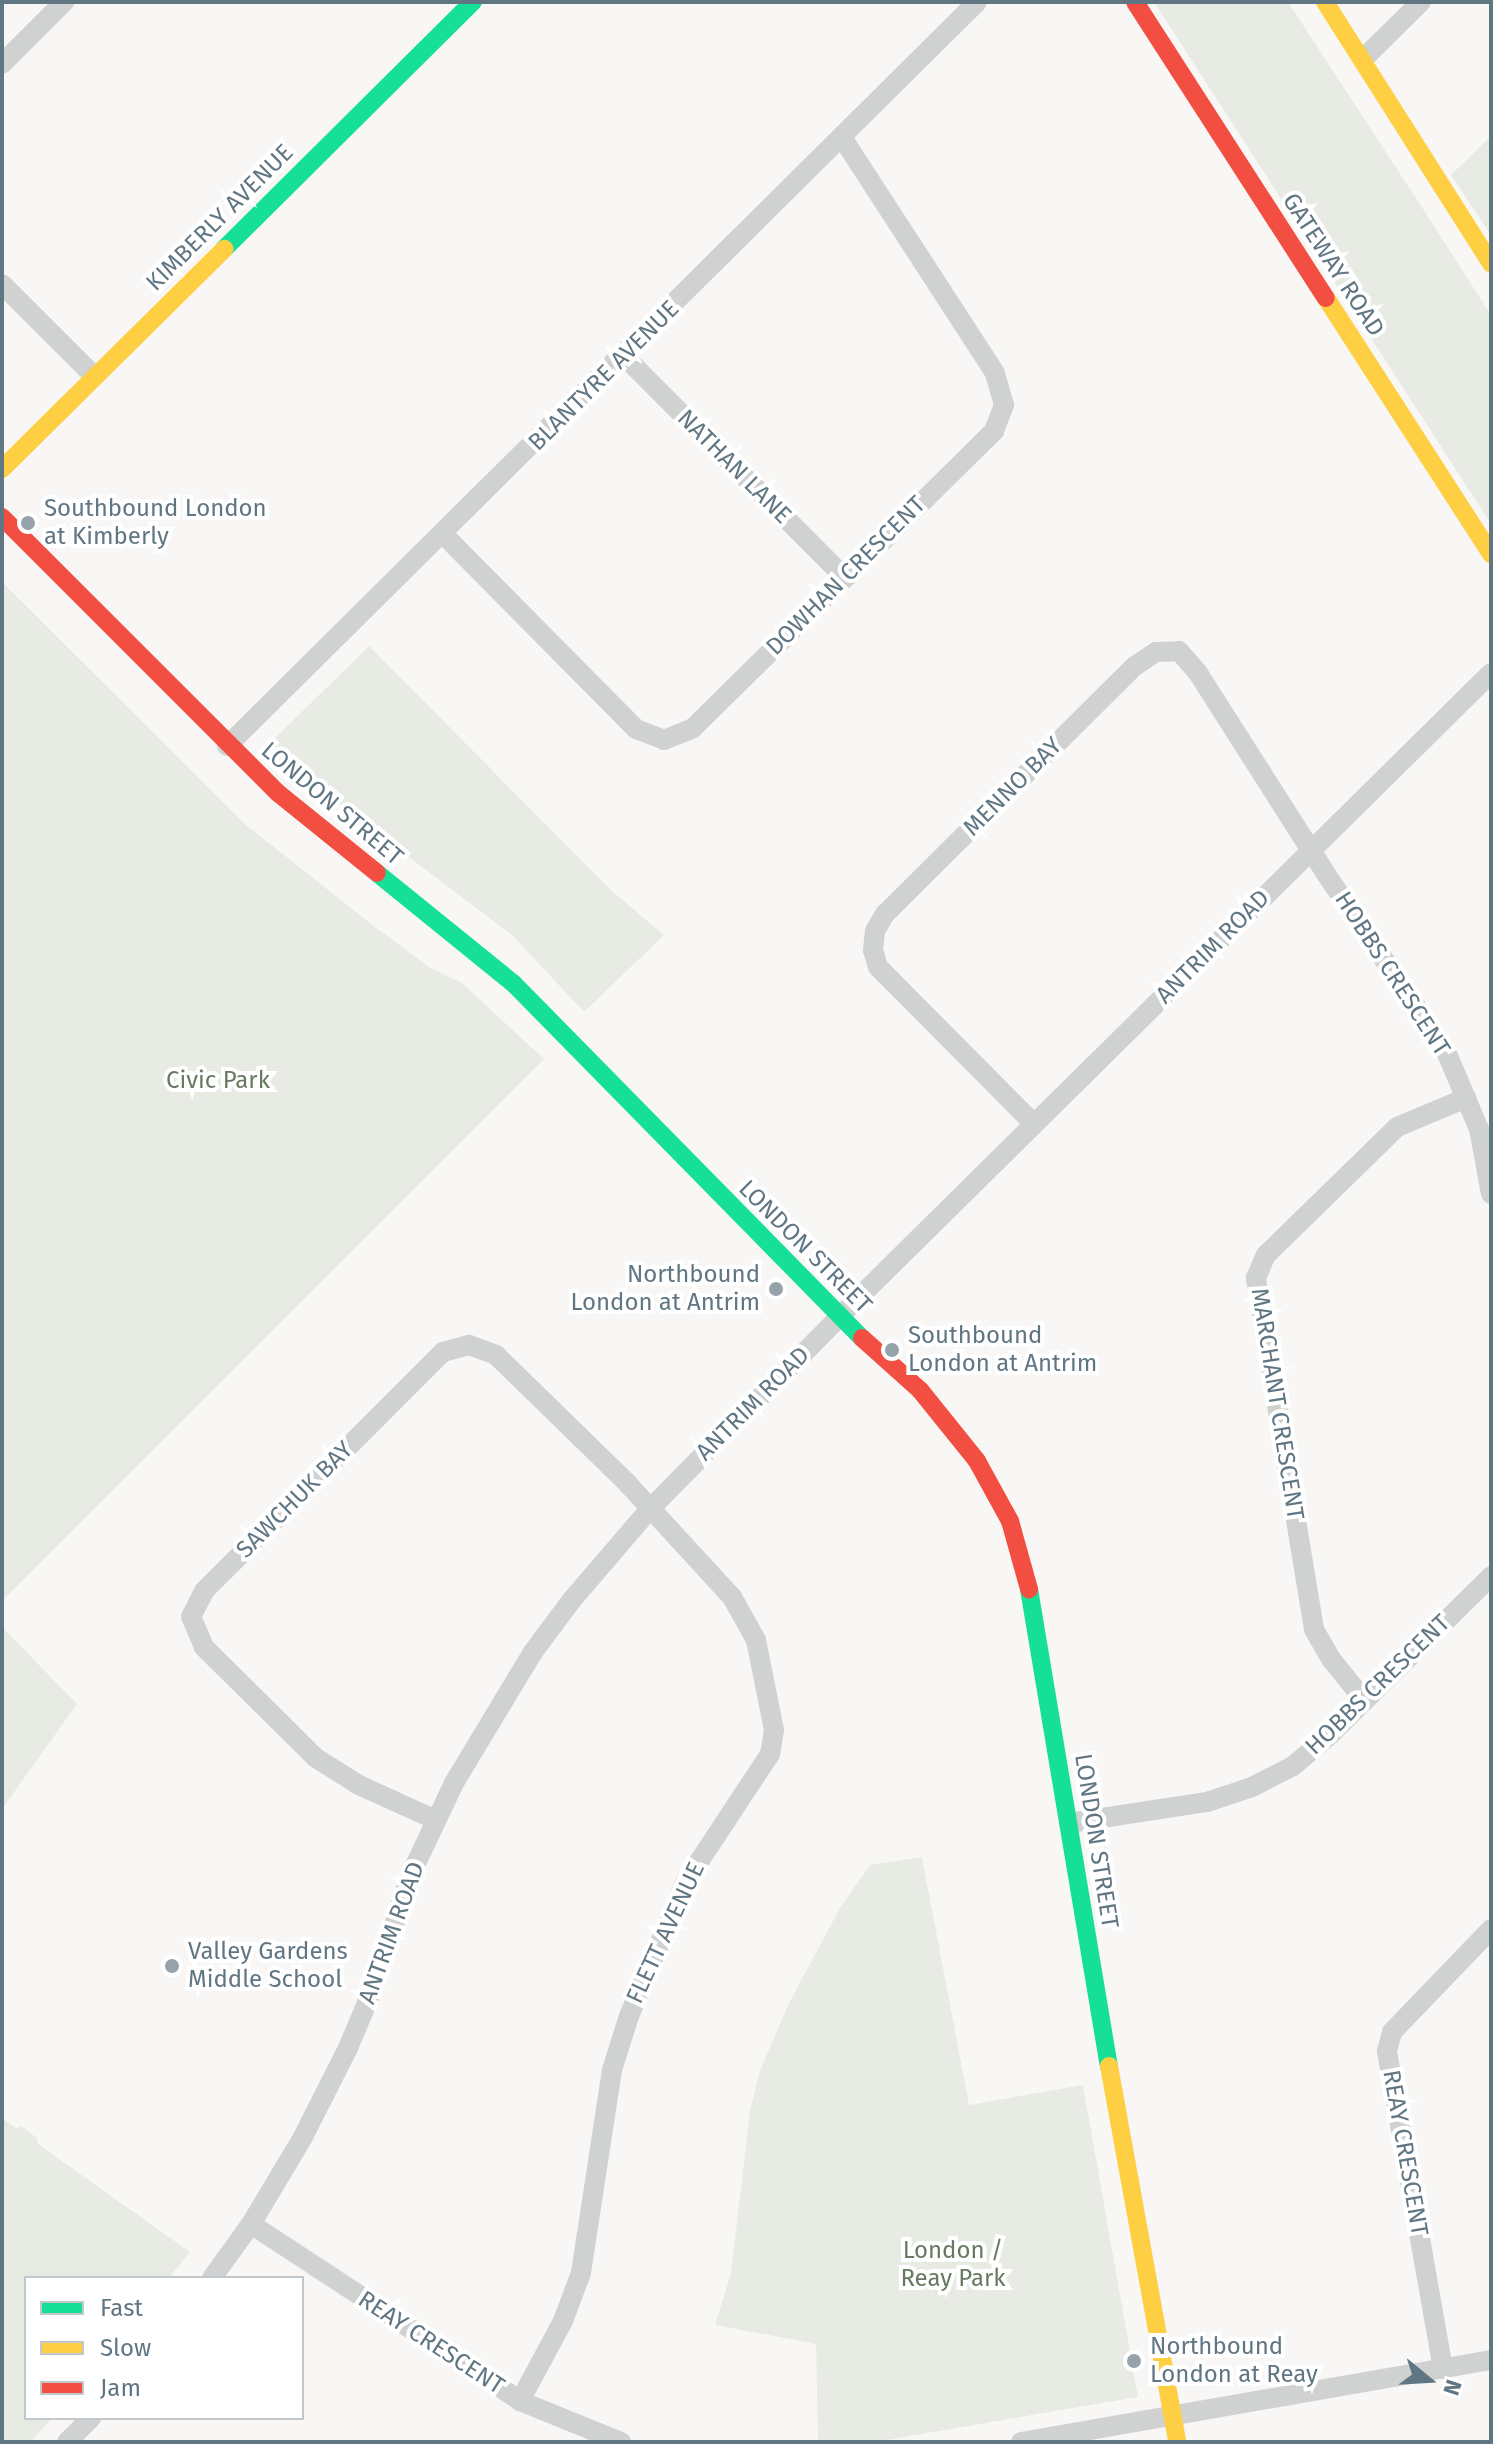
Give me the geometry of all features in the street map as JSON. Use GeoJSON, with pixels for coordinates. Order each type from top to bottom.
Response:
{"type":"FeatureCollection","features":[{"type":"Feature","properties":{"kind":"street"},"geometry":{"type":"LineString","coordinates":[[2,64],[64,2]]}},
{"type":"Feature","properties":{"kind":"street","name":"KIMBERLY AVENUE"},"geometry":{"type":"LineString","coordinates":[[2,469],[473,2]]}},
{"type":"Feature","properties":{"kind":"street","name":"BLANTYRE AVENUE"},"geometry":{"type":"LineString","coordinates":[[227,746],[444,535],[977,2]]}},
{"type":"Feature","properties":{"kind":"street","name":"GATEWAY ROAD"},"geometry":{"type":"LineString","coordinates":[[1135,2],[1491,554]]}},
{"type":"Feature","properties":{"kind":"street"},"geometry":{"type":"LineString","coordinates":[[1325,2],[1491,264]]}},
{"type":"Feature","properties":{"kind":"street"},"geometry":{"type":"LineString","coordinates":[[1363,59],[1421,2]]}},
{"type":"Feature","properties":{"kind":"street","name":"DOWHAN CRESCENT"},"geometry":{"type":"LineString","coordinates":[[444,535],[636,729],[664,740],[693,728],[994,431],[1004,405],[995,373],[842,137]]}},
{"type":"Feature","properties":{"kind":"street"},"geometry":{"type":"LineString","coordinates":[[2,284],[94,376]]}},
{"type":"Feature","properties":{"kind":"street","name":"NATHAN LANE"},"geometry":{"type":"LineString","coordinates":[[624,356],[844,577]]}},
{"type":"Feature","properties":{"kind":"street","name":"LONDON STREET"},"geometry":{"type":"LineString","coordinates":[[2,517],[227,746],[333,840],[513,983],[839,1317],[920,1390],[977,1461],[1010,1521],[1036,1615],[1110,2072],[1177,2442]]}},
{"type":"Feature","properties":{"kind":"street","name":"MENNO BAY"},"geometry":{"type":"LineString","coordinates":[[1034,1124],[878,967],[873,950],[875,931],[885,914],[1135,666],[1156,652],[1179,651],[1198,673],[1312,849]]}},
{"type":"Feature","properties":{"kind":"street","name":"ANTRIM ROAD"},"geometry":{"type":"LineString","coordinates":[[213,2276],[251,2224],[303,2137],[348,2048],[372,1991],[411,1874],[476,1744],[533,1652],[609,1552],[839,1317],[1491,673]]}},
{"type":"Feature","properties":{"kind":"street","name":"HOBBS CRESCENT"},"geometry":{"type":"LineString","coordinates":[[1312,849],[1445,1049],[1479,1129],[1491,1194]]}},
{"type":"Feature","properties":{"kind":"street","name":"MARCHANT CRESCENT"},"geometry":{"type":"LineString","coordinates":[[1364,1700],[1331,1659],[1314,1629],[1256,1278],[1266,1255],[1397,1127],[1466,1098]]}},
{"type":"Feature","properties":{"kind":"street","name":"SAWCHUK BAY"},"geometry":{"type":"LineString","coordinates":[[436,1820],[359,1785],[316,1758],[204,1647],[191,1617],[195,1603],[443,1352],[455,1346],[469,1345],[496,1355],[628,1484],[649,1510]]}},
{"type":"Feature","properties":{"kind":"street","name":"FLETT AVENUE"},"geometry":{"type":"LineString","coordinates":[[520,2401],[563,2321],[581,2273],[592,2220],[598,2148],[612,2070],[629,2016],[685,1883],[775,1743],[763,1669],[746,1617],[732,1597],[649,1510]]}},
{"type":"Feature","properties":{"kind":"street","name":"HOBBS CRESCENT"},"geometry":{"type":"LineString","coordinates":[[1069,1823],[1207,1802],[1252,1787],[1293,1766],[1491,1576]]}},
{"type":"Feature","properties":{"kind":"street","name":"REAY CRESCENT"},"geometry":{"type":"LineString","coordinates":[[1443,2369],[1387,2051],[1392,2032],[1399,2023],[1491,1929]]}},
{"type":"Feature","properties":{"kind":"street","name":"REAY CRESCENT"},"geometry":{"type":"LineString","coordinates":[[251,2224],[520,2401],[621,2442]]}},
{"type":"Feature","properties":{"kind":"street"},"geometry":{"type":"LineString","coordinates":[[1021,2442],[1491,2360]]}},
{"type":"Feature","properties":{"kind":"street"},"geometry":{"type":"LineString","coordinates":[[67,2442],[89,2420]]}},
{"type":"Feature","properties":{"kind":"green space"},"geometry":{"type":"Polygon","coordinates":[[[1154,2],[1288,2],[1427,215],[1491,315],[1491,524],[1154,2]]]}},
{"type":"Feature","properties":{"kind":"green space"},"geometry":{"type":"Polygon","coordinates":[[[1491,136],[1491,235],[1451,175],[1491,136]]]}},
{"type":"Feature","properties":{"kind":"green space","name":"Civic Park"},"geometry":{"type":"Polygon","coordinates":[[[2,582],[246,825],[429,967],[462,983],[544,1059],[2,1601],[2,582]]]}},
{"type":"Feature","properties":{"kind":"green space"},"geometry":{"type":"Polygon","coordinates":[[[369,646],[612,891],[664,935],[584,1012],[513,936],[359,819],[268,745],[369,646]]]}},
{"type":"Feature","properties":{"kind":"green space"},"geometry":{"type":"Polygon","coordinates":[[[2,1627],[77,1704],[2,1809],[2,1627]]]}},
{"type":"Feature","properties":{"kind":"green space","name":"London / Reay Park"},"geometry":{"type":"Polygon","coordinates":[[[922,1857],[969,2105],[1083,2085],[1138,2397],[875,2442],[818,2442],[816,2344],[715,2325],[731,2273],[750,2111],[760,2071],[790,2001],[840,1908],[870,1865],[922,1857]]]}},
{"type":"Feature","properties":{"kind":"green space"},"geometry":{"type":"Polygon","coordinates":[[[2,2118],[17,2129],[21,2126],[37,2138],[38,2144],[190,2252],[171,2276],[24,2276],[24,2420],[50,2420],[31,2442],[2,2442],[2,2118]]]}},
{"type":"Feature","properties":{"kind":"traffic: fast"},"geometry":{"type":"LineString","coordinates":[[224,249],[473,2]]}},
{"type":"Feature","properties":{"kind":"traffic: fast"},"geometry":{"type":"LineString","coordinates":[[377,873],[513,983],[862,1338]]}},
{"type":"Feature","properties":{"kind":"traffic: fast"},"geometry":{"type":"LineString","coordinates":[[1029,1589],[1109,2066]]}},
{"type":"Feature","properties":{"kind":"traffic: slow"},"geometry":{"type":"LineString","coordinates":[[1325,2],[1491,264]]}},
{"type":"Feature","properties":{"kind":"traffic: slow"},"geometry":{"type":"LineString","coordinates":[[2,469],[224,249]]}},
{"type":"Feature","properties":{"kind":"traffic: slow"},"geometry":{"type":"LineString","coordinates":[[1326,298],[1491,554]]}},
{"type":"Feature","properties":{"kind":"traffic: slow"},"geometry":{"type":"LineString","coordinates":[[1109,2066],[1177,2442]]}},
{"type":"Feature","properties":{"kind":"traffic: jam"},"geometry":{"type":"LineString","coordinates":[[1135,2],[1326,298]]}},
{"type":"Feature","properties":{"kind":"traffic: jam"},"geometry":{"type":"LineString","coordinates":[[2,517],[278,793],[377,873]]}},
{"type":"Feature","properties":{"kind":"traffic: jam"},"geometry":{"type":"LineString","coordinates":[[862,1338],[920,1390],[977,1461],[1010,1521],[1029,1589]]}},
{"type":"Feature","properties":{"kind":"place","name":"Southbound London at Kimberly"},"geometry":{"type":"Point","coordinates":[28,523]}},
{"type":"Feature","properties":{"kind":"place","name":"Northbound London at Antrim"},"geometry":{"type":"Point","coordinates":[776,1289]}},
{"type":"Feature","properties":{"kind":"place","name":"Southbound London at Antrim"},"geometry":{"type":"Point","coordinates":[892,1350]}},
{"type":"Feature","properties":{"kind":"place","name":"Valley Gardens Middle School"},"geometry":{"type":"Point","coordinates":[172,1966]}},
{"type":"Feature","properties":{"kind":"place","name":"Northbound London at Reay"},"geometry":{"type":"Point","coordinates":[1134,2361]}}]}
